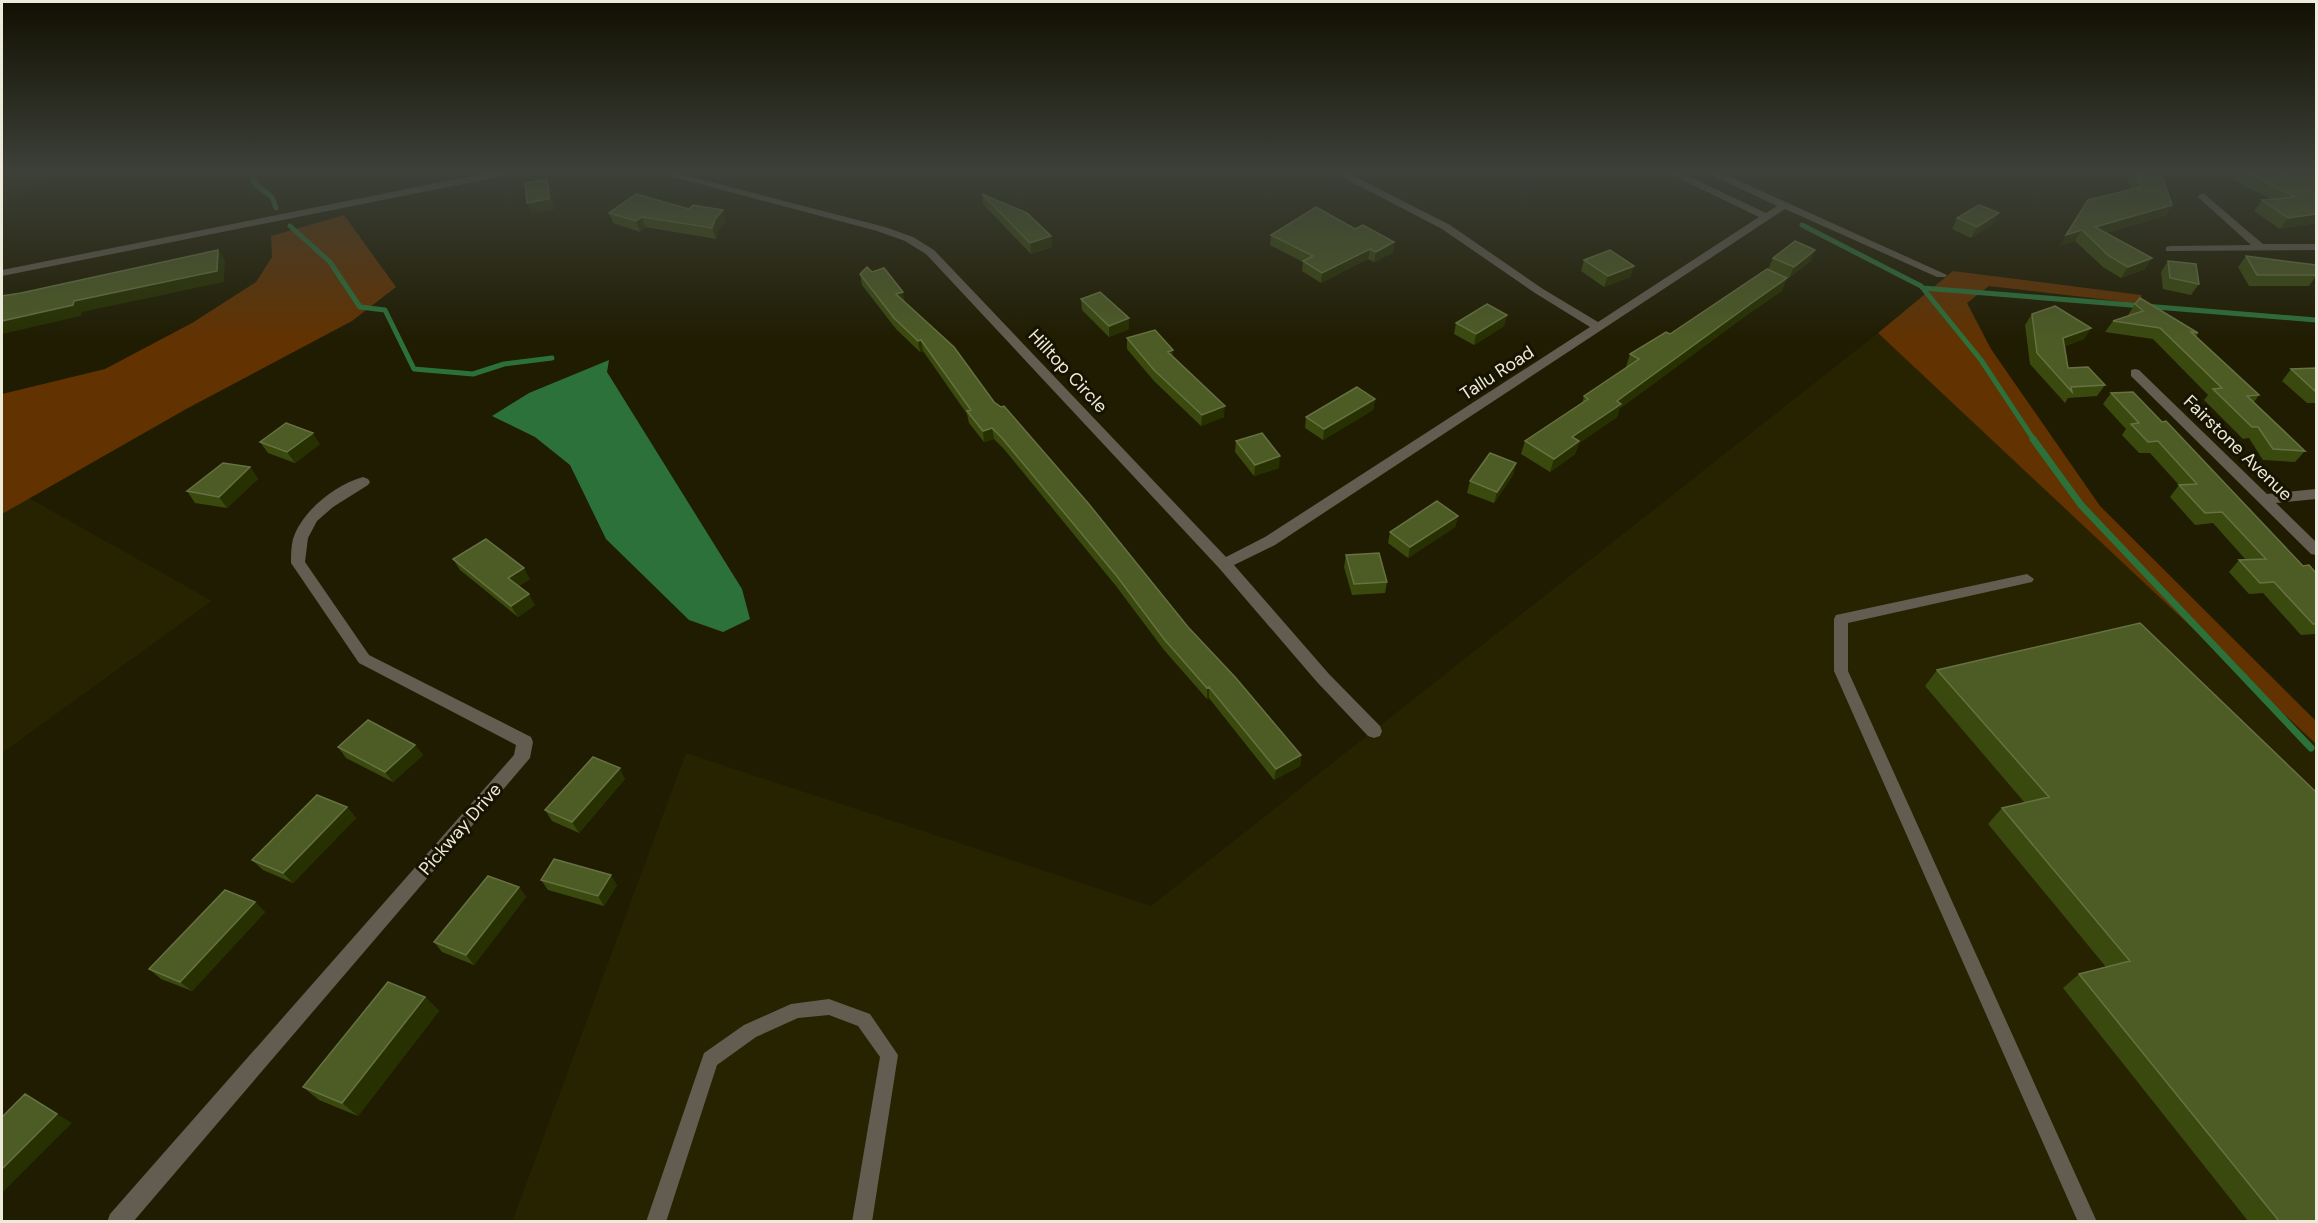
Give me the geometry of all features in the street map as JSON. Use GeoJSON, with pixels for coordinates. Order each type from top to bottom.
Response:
{"type":"FeatureCollection","features":[{"type":"Feature","properties":{"kind":"street"},"geometry":{"type":"LineString","coordinates":[[2,273],[232,227]]}},
{"type":"Feature","properties":{"kind":"street","name":"Hilltop Circle"},"geometry":{"type":"LineString","coordinates":[[874,227],[909,239],[930,252],[1224,564],[1323,678],[1374,731]]}},
{"type":"Feature","properties":{"kind":"street"},"geometry":{"type":"LineString","coordinates":[[1446,227],[1539,291],[1600,328]]}},
{"type":"Feature","properties":{"kind":"street","name":"Tallu Road"},"geometry":{"type":"LineString","coordinates":[[1224,564],[1270,541],[1752,227]]}},
{"type":"Feature","properties":{"kind":"street"},"geometry":{"type":"LineString","coordinates":[[1834,227],[1941,275]]}},
{"type":"Feature","properties":{"kind":"street"},"geometry":{"type":"LineString","coordinates":[[2238,227],[2262,249]]}},
{"type":"Feature","properties":{"kind":"street"},"geometry":{"type":"LineString","coordinates":[[2170,249],[2316,247]]}},
{"type":"Feature","properties":{"kind":"street","name":"Fairstone Avenue"},"geometry":{"type":"LineString","coordinates":[[2135,373],[2316,550]]}},
{"type":"Feature","properties":{"kind":"street","name":"Pickway Drive"},"geometry":{"type":"LineString","coordinates":[[118,1221],[522,758],[526,748],[525,742],[364,658],[298,563],[302,534],[312,519],[331,501],[363,482]]}},
{"type":"Feature","properties":{"kind":"street"},"geometry":{"type":"LineString","coordinates":[[2265,499],[2316,494]]}},
{"type":"Feature","properties":{"kind":"lane"},"geometry":{"type":"LineString","coordinates":[[2027,579],[1841,619],[1840,671],[2088,1221]]}},
{"type":"Feature","properties":{"kind":"lane"},"geometry":{"type":"LineString","coordinates":[[656,1221],[710,1059],[750,1030],[797,1010],[829,1007],[864,1020],[889,1055],[862,1221]]}},
{"type":"Feature","properties":{"kind":"shaded area"},"geometry":{"type":"Polygon","coordinates":[[[302,227],[353,227],[396,287],[352,321],[188,408],[2,514],[2,394],[105,369],[192,323],[256,282],[272,257],[271,236],[302,227]]]}},
{"type":"Feature","properties":{"kind":"shaded area"},"geometry":{"type":"Polygon","coordinates":[[[1953,271],[2141,295],[2143,304],[1989,286],[1967,303],[1991,349],[2100,506],[2316,721],[2316,744],[1878,333],[1953,271]]]}},
{"type":"Feature","properties":{"kind":"shaded area"},"geometry":{"type":"Polygon","coordinates":[[[1878,333],[2316,743],[2316,1221],[512,1222],[686,753],[1151,906],[1878,333]]]}},
{"type":"Feature","properties":{"kind":"shaded area"},"geometry":{"type":"Polygon","coordinates":[[[609,360],[607,372],[742,589],[750,619],[723,632],[689,620],[606,539],[570,465],[535,437],[492,416],[529,393],[609,360]]]}},
{"type":"Feature","properties":{"kind":"shaded area"},"geometry":{"type":"Polygon","coordinates":[[[29,498],[212,601],[2,753],[2,514],[29,498]]]}},
{"type":"Feature","properties":{"kind":"building"},"geometry":{"type":"Polygon","coordinates":[[[1014,227],[1042,227],[1051,236],[1030,243],[1014,227]]]}},
{"type":"Feature","properties":{"kind":"building"},"geometry":{"type":"Polygon","coordinates":[[[1284,227],[1352,227],[1355,229],[1367,227],[1394,242],[1376,252],[1370,249],[1322,273],[1303,261],[1313,256],[1271,235],[1284,227]]]}},
{"type":"Feature","properties":{"kind":"building"},"geometry":{"type":"Polygon","coordinates":[[[2071,227],[2095,227],[2152,258],[2128,267],[2109,256],[2082,230],[2066,235],[2071,227]]]}},
{"type":"Feature","properties":{"kind":"building"},"geometry":{"type":"Polygon","coordinates":[[[1795,241],[1815,250],[1794,267],[1773,258],[1795,241]]]}},
{"type":"Feature","properties":{"kind":"building"},"geometry":{"type":"Polygon","coordinates":[[[218,250],[217,271],[74,301],[73,305],[2,321],[2,296],[218,250]]]}},
{"type":"Feature","properties":{"kind":"building"},"geometry":{"type":"Polygon","coordinates":[[[1610,250],[1634,266],[1608,276],[1584,260],[1610,250]]]}},
{"type":"Feature","properties":{"kind":"building"},"geometry":{"type":"Polygon","coordinates":[[[2246,256],[2316,265],[2316,275],[2257,275],[2246,256]]]}},
{"type":"Feature","properties":{"kind":"building"},"geometry":{"type":"Polygon","coordinates":[[[2168,261],[2196,264],[2199,284],[2170,278],[2168,261]]]}},
{"type":"Feature","properties":{"kind":"building"},"geometry":{"type":"Polygon","coordinates":[[[867,267],[872,272],[884,268],[903,292],[896,294],[954,347],[994,402],[1001,407],[1004,406],[1088,503],[1188,627],[1235,677],[1301,755],[1276,769],[1209,687],[1207,688],[1164,639],[1116,575],[1002,438],[992,428],[983,431],[967,411],[971,410],[921,340],[918,341],[894,318],[860,274],[867,267]]]}},
{"type":"Feature","properties":{"kind":"building"},"geometry":{"type":"Polygon","coordinates":[[[1767,269],[1787,278],[1617,401],[1621,404],[1572,437],[1579,441],[1554,459],[1525,441],[1588,399],[1584,396],[1639,359],[1630,354],[1666,332],[1670,334],[1767,269]]]}},
{"type":"Feature","properties":{"kind":"building"},"geometry":{"type":"Polygon","coordinates":[[[1100,292],[1129,318],[1109,326],[1081,299],[1100,292]]]}},
{"type":"Feature","properties":{"kind":"building"},"geometry":{"type":"Polygon","coordinates":[[[2140,298],[2198,333],[2191,332],[2259,395],[2247,396],[2305,451],[2273,449],[2258,427],[2252,427],[2213,389],[2222,388],[2160,328],[2113,321],[2143,311],[2135,304],[2140,298]]]}},
{"type":"Feature","properties":{"kind":"building"},"geometry":{"type":"Polygon","coordinates":[[[1487,304],[1507,315],[1476,334],[1456,323],[1487,304]]]}},
{"type":"Feature","properties":{"kind":"building"},"geometry":{"type":"Polygon","coordinates":[[[2055,306],[2091,328],[2063,338],[2068,368],[2088,367],[2105,385],[2071,387],[2072,392],[2037,353],[2032,314],[2055,306]]]}},
{"type":"Feature","properties":{"kind":"building"},"geometry":{"type":"Polygon","coordinates":[[[1155,330],[1173,350],[1168,352],[1225,406],[1202,415],[1154,370],[1127,338],[1155,330]]]}},
{"type":"Feature","properties":{"kind":"building"},"geometry":{"type":"Polygon","coordinates":[[[2316,368],[2316,392],[2291,369],[2316,368]]]}},
{"type":"Feature","properties":{"kind":"building"},"geometry":{"type":"Polygon","coordinates":[[[1357,387],[1375,399],[1324,429],[1306,417],[1357,387]]]}},
{"type":"Feature","properties":{"kind":"building"},"geometry":{"type":"Polygon","coordinates":[[[2133,392],[2162,422],[2166,421],[2303,566],[2309,565],[2316,573],[2316,624],[2313,624],[2274,582],[2260,583],[2239,560],[2266,559],[2222,512],[2205,513],[2179,485],[2197,484],[2158,441],[2148,442],[2131,424],[2139,423],[2111,393],[2133,392]]]}},
{"type":"Feature","properties":{"kind":"building"},"geometry":{"type":"Polygon","coordinates":[[[286,423],[313,433],[287,452],[260,442],[286,423]]]}},
{"type":"Feature","properties":{"kind":"building"},"geometry":{"type":"Polygon","coordinates":[[[1262,433],[1280,456],[1255,465],[1236,441],[1262,433]]]}},
{"type":"Feature","properties":{"kind":"building"},"geometry":{"type":"Polygon","coordinates":[[[1490,453],[1516,463],[1497,492],[1470,481],[1490,453]]]}},
{"type":"Feature","properties":{"kind":"building"},"geometry":{"type":"Polygon","coordinates":[[[223,463],[250,467],[219,497],[187,491],[223,463]]]}},
{"type":"Feature","properties":{"kind":"building"},"geometry":{"type":"Polygon","coordinates":[[[1437,501],[1458,516],[1410,547],[1390,532],[1437,501]]]}},
{"type":"Feature","properties":{"kind":"building"},"geometry":{"type":"Polygon","coordinates":[[[486,539],[524,568],[508,578],[529,594],[511,606],[453,559],[486,539]]]}},
{"type":"Feature","properties":{"kind":"building"},"geometry":{"type":"Polygon","coordinates":[[[1379,553],[1387,582],[1354,584],[1346,555],[1379,553]]]}},
{"type":"Feature","properties":{"kind":"building"},"geometry":{"type":"Polygon","coordinates":[[[2140,623],[2316,792],[2316,1221],[2279,1221],[2079,974],[2130,961],[2002,808],[2049,797],[1937,670],[2140,623]]]}},
{"type":"Feature","properties":{"kind":"building"},"geometry":{"type":"Polygon","coordinates":[[[368,720],[415,745],[385,772],[338,747],[368,720]]]}},
{"type":"Feature","properties":{"kind":"building"},"geometry":{"type":"Polygon","coordinates":[[[593,757],[620,768],[572,822],[545,810],[593,757]]]}},
{"type":"Feature","properties":{"kind":"building"},"geometry":{"type":"Polygon","coordinates":[[[317,795],[347,807],[283,873],[252,860],[317,795]]]}},
{"type":"Feature","properties":{"kind":"building"},"geometry":{"type":"Polygon","coordinates":[[[554,859],[611,875],[598,896],[541,880],[554,859]]]}},
{"type":"Feature","properties":{"kind":"building"},"geometry":{"type":"Polygon","coordinates":[[[488,876],[519,887],[466,955],[434,942],[488,876]]]}},
{"type":"Feature","properties":{"kind":"building"},"geometry":{"type":"Polygon","coordinates":[[[225,890],[255,902],[180,982],[149,969],[225,890]]]}},
{"type":"Feature","properties":{"kind":"building"},"geometry":{"type":"Polygon","coordinates":[[[388,982],[425,997],[342,1103],[303,1087],[388,982]]]}},
{"type":"Feature","properties":{"kind":"building"},"geometry":{"type":"Polygon","coordinates":[[[25,1094],[57,1114],[2,1169],[2,1117],[25,1094]]]}},
{"type":"Feature","properties":{"kind":"waterway"},"geometry":{"type":"LineString","coordinates":[[291,227],[330,262],[360,307],[385,310],[414,369],[473,374],[504,364],[552,358]]}},
{"type":"Feature","properties":{"kind":"waterway"},"geometry":{"type":"LineString","coordinates":[[1806,227],[1921,286],[1981,360],[2034,440]]}},
{"type":"Feature","properties":{"kind":"waterway"},"geometry":{"type":"LineString","coordinates":[[1923,288],[2316,320]]}},
{"type":"Feature","properties":{"kind":"waterway"},"geometry":{"type":"LineString","coordinates":[[2033,439],[2081,505],[2311,748]]}}]}
